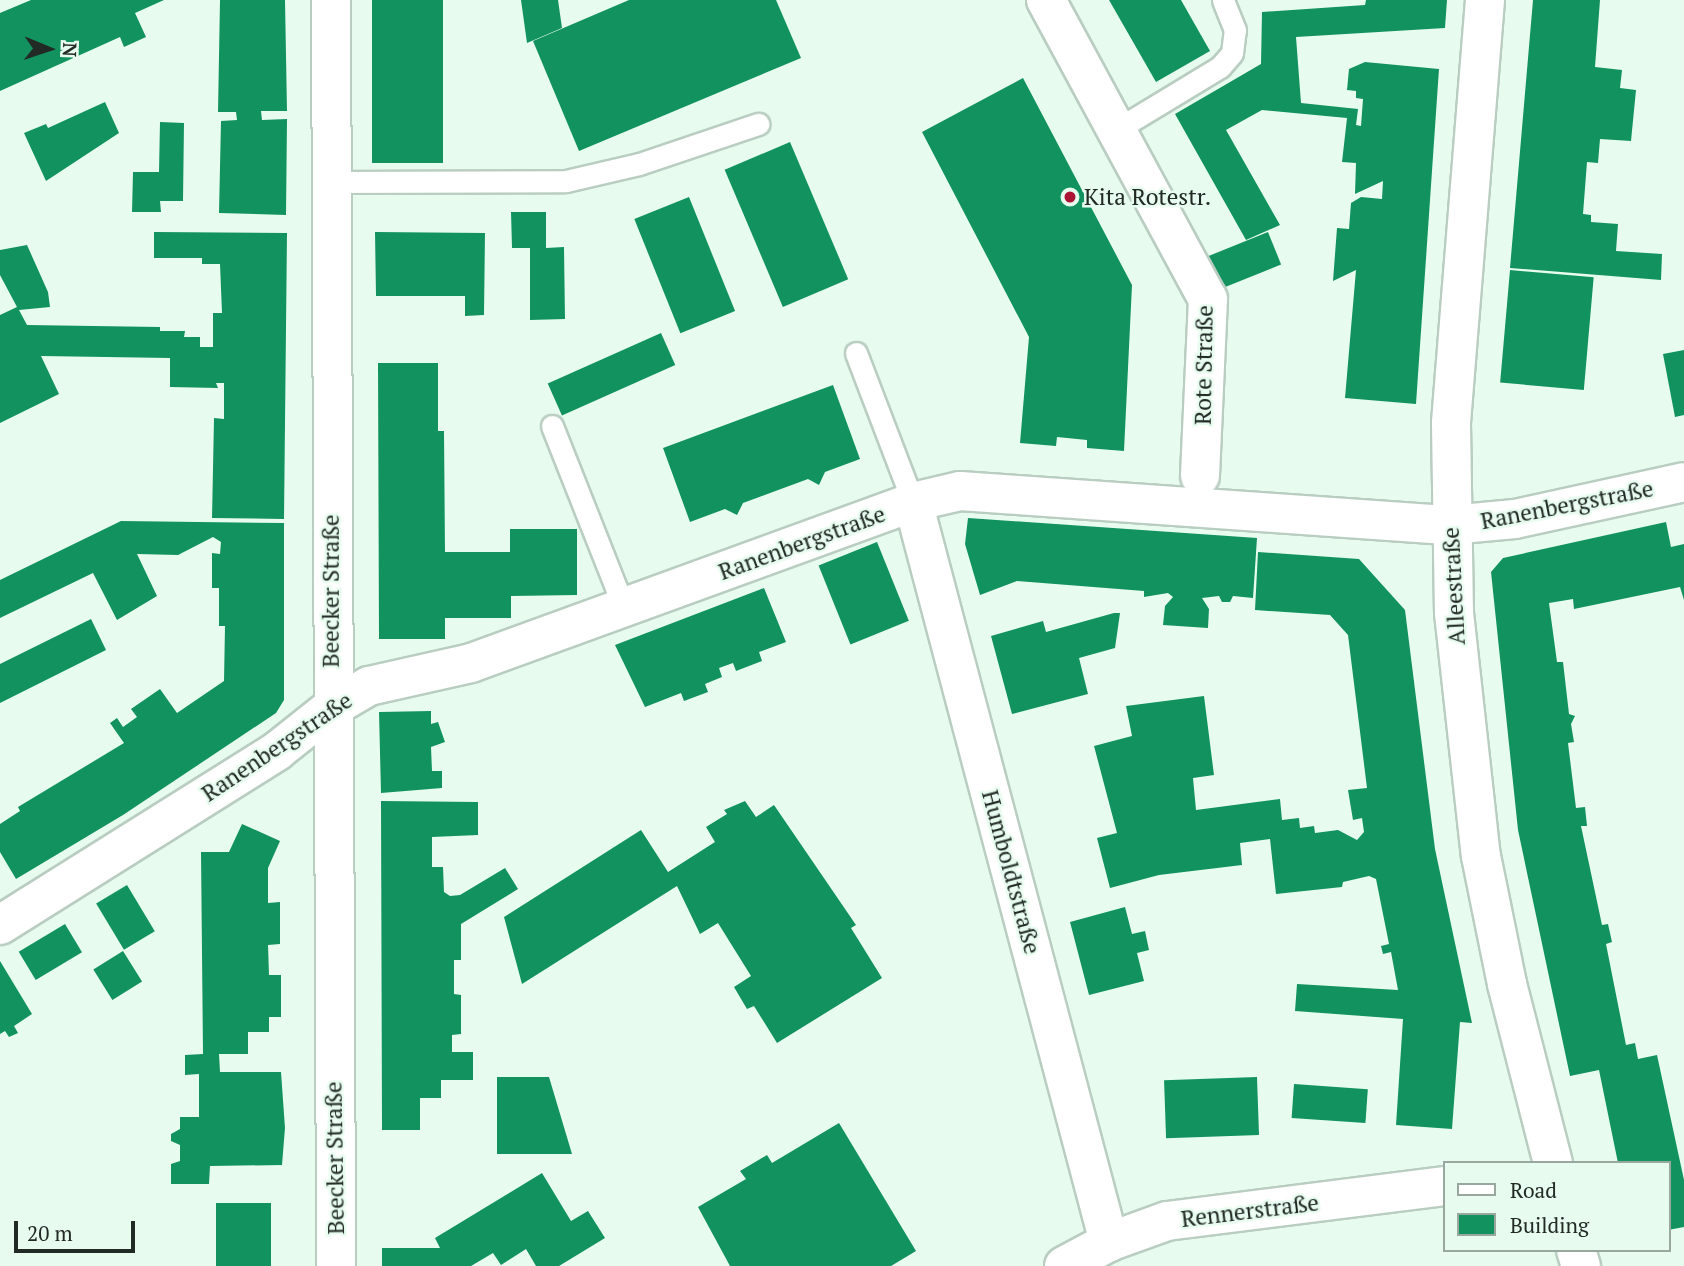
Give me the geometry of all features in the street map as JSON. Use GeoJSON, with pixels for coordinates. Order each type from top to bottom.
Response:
{"type":"FeatureCollection","features":[{"type":"Feature","properties":{"kind":"street","name":"Beecker Straße"},"geometry":{"type":"LineString","coordinates":[[331,0],[331,708],[336,1266]]}},
{"type":"Feature","properties":{"kind":"street","name":"Rote Straße"},"geometry":{"type":"LineString","coordinates":[[1046,0],[1208,299],[1200,476]]}},
{"type":"Feature","properties":{"kind":"street","name":"Alleestraße"},"geometry":{"type":"LineString","coordinates":[[1485,0],[1452,414],[1450,525],[1454,613],[1481,856],[1507,984],[1552,1161]]}},
{"type":"Feature","properties":{"kind":"street","name":"Ranenbergstraße"},"geometry":{"type":"LineString","coordinates":[[0,925],[277,751],[331,708],[369,686],[471,663],[913,502],[960,491],[1450,525],[1515,519],[1684,482]]}},
{"type":"Feature","properties":{"kind":"street","name":"Humboldtstraße"},"geometry":{"type":"LineString","coordinates":[[913,502],[1109,1242]]}},
{"type":"Feature","properties":{"kind":"street","name":"Rennerstraße"},"geometry":{"type":"LineString","coordinates":[[1064,1266],[1109,1242],[1167,1221],[1442,1186]]}},
{"type":"Feature","properties":{"kind":"lane"},"geometry":{"type":"LineString","coordinates":[[1116,130],[1220,67],[1232,53],[1235,30],[1223,0]]}},
{"type":"Feature","properties":{"kind":"lane"},"geometry":{"type":"LineString","coordinates":[[331,182],[566,181],[639,164],[758,124]]}},
{"type":"Feature","properties":{"kind":"lane"},"geometry":{"type":"LineString","coordinates":[[856,353],[913,502]]}},
{"type":"Feature","properties":{"kind":"lane"},"geometry":{"type":"LineString","coordinates":[[552,426],[624,608]]}},
{"type":"Feature","properties":{"kind":"building"},"geometry":{"type":"Polygon","coordinates":[[[31,0],[164,0],[135,13],[146,37],[124,47],[120,37],[0,91],[0,13],[31,0]]]}},
{"type":"Feature","properties":{"kind":"building"},"geometry":{"type":"Polygon","coordinates":[[[220,0],[285,0],[287,111],[261,111],[262,120],[287,119],[286,215],[219,213],[221,121],[237,120],[236,112],[218,112],[220,0]]]}},
{"type":"Feature","properties":{"kind":"building"},"geometry":{"type":"Polygon","coordinates":[[[372,0],[443,0],[443,163],[372,163],[372,0]]]}},
{"type":"Feature","properties":{"kind":"building"},"geometry":{"type":"Polygon","coordinates":[[[521,0],[558,0],[562,28],[527,43],[521,0]]]}},
{"type":"Feature","properties":{"kind":"building"},"geometry":{"type":"Polygon","coordinates":[[[629,0],[776,0],[801,58],[579,151],[533,41],[629,0]]]}},
{"type":"Feature","properties":{"kind":"building"},"geometry":{"type":"Polygon","coordinates":[[[1109,0],[1181,0],[1210,51],[1156,82],[1109,0]]]}},
{"type":"Feature","properties":{"kind":"building"},"geometry":{"type":"Polygon","coordinates":[[[1366,0],[1447,0],[1445,28],[1296,37],[1301,103],[1358,109],[1356,125],[1361,126],[1363,99],[1356,98],[1356,91],[1347,90],[1349,69],[1365,62],[1439,69],[1416,404],[1345,398],[1356,270],[1333,281],[1337,228],[1349,229],[1351,203],[1361,197],[1382,199],[1383,181],[1355,194],[1356,163],[1342,162],[1347,118],[1262,110],[1226,130],[1280,225],[1246,240],[1175,114],[1261,64],[1262,12],[1365,5],[1366,0]]]}},
{"type":"Feature","properties":{"kind":"building"},"geometry":{"type":"Polygon","coordinates":[[[1533,0],[1600,0],[1595,67],[1622,70],[1620,88],[1636,90],[1631,141],[1600,139],[1598,163],[1587,162],[1583,214],[1591,215],[1591,222],[1618,224],[1616,251],[1662,254],[1661,280],[1510,268],[1533,0]]]}},
{"type":"Feature","properties":{"kind":"building"},"geometry":{"type":"Polygon","coordinates":[[[1023,78],[1132,285],[1124,451],[1087,448],[1087,440],[1057,437],[1056,446],[1020,443],[1029,337],[922,132],[1023,78]]]}},
{"type":"Feature","properties":{"kind":"building"},"geometry":{"type":"Polygon","coordinates":[[[105,102],[119,133],[46,181],[24,133],[46,124],[48,128],[105,102]]]}},
{"type":"Feature","properties":{"kind":"building"},"geometry":{"type":"Polygon","coordinates":[[[160,122],[184,123],[183,201],[160,201],[161,212],[132,212],[133,172],[159,172],[160,122]]]}},
{"type":"Feature","properties":{"kind":"building"},"geometry":{"type":"Polygon","coordinates":[[[790,142],[848,279],[783,307],[725,170],[790,142]]]}},
{"type":"Feature","properties":{"kind":"building"},"geometry":{"type":"Polygon","coordinates":[[[689,197],[735,311],[680,333],[634,219],[689,197]]]}},
{"type":"Feature","properties":{"kind":"building"},"geometry":{"type":"Polygon","coordinates":[[[511,212],[546,212],[546,248],[564,247],[565,319],[530,320],[530,248],[512,248],[511,212]]]}},
{"type":"Feature","properties":{"kind":"building"},"geometry":{"type":"Polygon","coordinates":[[[154,232],[287,233],[284,519],[212,518],[214,418],[224,419],[224,383],[216,383],[218,388],[170,387],[170,358],[41,356],[59,394],[0,423],[0,315],[17,307],[0,275],[0,250],[27,245],[48,292],[50,307],[19,310],[27,325],[160,327],[160,331],[185,331],[184,337],[200,337],[200,347],[213,347],[213,313],[222,313],[220,264],[202,264],[202,258],[154,258],[154,232]]]}},
{"type":"Feature","properties":{"kind":"building"},"geometry":{"type":"Polygon","coordinates":[[[375,232],[485,233],[484,315],[465,316],[465,296],[376,296],[375,232]]]}},
{"type":"Feature","properties":{"kind":"building"},"geometry":{"type":"Polygon","coordinates":[[[1268,232],[1281,264],[1212,293],[1198,260],[1268,232]]]}},
{"type":"Feature","properties":{"kind":"building"},"geometry":{"type":"Polygon","coordinates":[[[1510,270],[1594,277],[1584,390],[1500,383],[1510,270]]]}},
{"type":"Feature","properties":{"kind":"building"},"geometry":{"type":"Polygon","coordinates":[[[661,333],[675,365],[562,415],[548,383],[661,333]]]}},
{"type":"Feature","properties":{"kind":"building"},"geometry":{"type":"Polygon","coordinates":[[[1684,350],[1684,415],[1675,417],[1663,354],[1684,350]]]}},
{"type":"Feature","properties":{"kind":"building"},"geometry":{"type":"Polygon","coordinates":[[[378,363],[438,363],[438,431],[444,431],[445,552],[510,552],[510,529],[577,529],[577,595],[511,596],[511,618],[445,618],[445,639],[379,639],[378,363]]]}},
{"type":"Feature","properties":{"kind":"building"},"geometry":{"type":"Polygon","coordinates":[[[833,385],[860,459],[825,472],[819,485],[808,479],[743,503],[737,515],[725,509],[690,522],[663,448],[833,385]]]}},
{"type":"Feature","properties":{"kind":"building"},"geometry":{"type":"Polygon","coordinates":[[[968,518],[1257,538],[1253,598],[1233,596],[1230,602],[1222,602],[1219,596],[1202,598],[1209,609],[1208,628],[1163,625],[1165,606],[1173,597],[1168,593],[1144,597],[1144,591],[1017,581],[980,595],[965,544],[968,518]]]}},
{"type":"Feature","properties":{"kind":"building"},"geometry":{"type":"Polygon","coordinates":[[[121,521],[284,523],[284,700],[276,713],[123,815],[16,879],[0,852],[0,824],[20,811],[18,807],[124,743],[110,723],[117,718],[123,727],[137,717],[131,709],[160,689],[177,713],[224,681],[225,626],[219,626],[219,588],[212,588],[212,553],[220,554],[221,542],[213,537],[178,555],[137,554],[157,596],[117,620],[93,573],[0,618],[0,580],[121,521]]]}},
{"type":"Feature","properties":{"kind":"building"},"geometry":{"type":"Polygon","coordinates":[[[1666,522],[1671,547],[1684,544],[1684,600],[1680,587],[1574,609],[1573,599],[1549,603],[1557,662],[1563,662],[1569,714],[1575,716],[1571,724],[1574,742],[1568,743],[1576,808],[1585,807],[1587,826],[1581,826],[1602,925],[1608,924],[1612,942],[1606,944],[1626,1045],[1635,1043],[1638,1059],[1657,1055],[1684,1180],[1684,1227],[1670,1230],[1670,1161],[1618,1161],[1599,1070],[1570,1076],[1518,830],[1491,572],[1503,558],[1666,522]]]}},
{"type":"Feature","properties":{"kind":"building"},"geometry":{"type":"Polygon","coordinates":[[[877,542],[909,621],[850,644],[819,566],[877,542]]]}},
{"type":"Feature","properties":{"kind":"building"},"geometry":{"type":"Polygon","coordinates":[[[1258,552],[1359,559],[1405,610],[1435,849],[1472,1023],[1460,1022],[1452,1129],[1396,1125],[1403,1019],[1295,1011],[1297,984],[1398,990],[1391,952],[1383,954],[1381,946],[1389,944],[1376,879],[1369,876],[1343,882],[1342,887],[1276,894],[1270,839],[1240,843],[1242,865],[1159,875],[1110,888],[1097,838],[1117,833],[1094,746],[1132,736],[1126,706],[1204,696],[1214,775],[1193,778],[1196,810],[1280,799],[1282,820],[1299,818],[1300,828],[1314,826],[1315,833],[1338,830],[1357,840],[1364,832],[1362,818],[1353,820],[1348,790],[1367,788],[1348,635],[1330,615],[1255,610],[1258,552]]]}},
{"type":"Feature","properties":{"kind":"building"},"geometry":{"type":"Polygon","coordinates":[[[764,588],[786,642],[759,652],[762,661],[736,671],[733,663],[719,668],[722,677],[705,684],[708,692],[684,701],[681,693],[645,707],[615,645],[764,588]]]}},
{"type":"Feature","properties":{"kind":"building"},"geometry":{"type":"Polygon","coordinates":[[[1120,613],[1115,648],[1079,658],[1088,694],[1012,714],[991,636],[1043,621],[1046,632],[1120,613]]]}},
{"type":"Feature","properties":{"kind":"building"},"geometry":{"type":"Polygon","coordinates":[[[91,619],[106,650],[0,703],[0,664],[91,619]]]}},
{"type":"Feature","properties":{"kind":"building"},"geometry":{"type":"Polygon","coordinates":[[[431,711],[431,724],[438,722],[445,742],[431,747],[432,771],[442,771],[442,788],[381,793],[379,712],[431,711]]]}},
{"type":"Feature","properties":{"kind":"building"},"geometry":{"type":"Polygon","coordinates":[[[381,801],[478,802],[478,835],[432,837],[432,867],[443,867],[444,892],[450,896],[460,895],[505,868],[518,889],[461,924],[461,960],[454,960],[454,994],[461,995],[461,1034],[452,1035],[452,1052],[473,1052],[473,1080],[441,1080],[441,1098],[420,1098],[420,1130],[382,1130],[381,801]]]}},
{"type":"Feature","properties":{"kind":"building"},"geometry":{"type":"Polygon","coordinates":[[[745,801],[756,817],[774,805],[856,925],[851,928],[882,978],[777,1043],[754,1006],[747,1009],[734,987],[751,976],[718,923],[700,934],[677,886],[522,984],[504,917],[641,830],[668,872],[715,842],[706,827],[727,814],[724,810],[745,801]]]}},
{"type":"Feature","properties":{"kind":"building"},"geometry":{"type":"Polygon","coordinates":[[[242,824],[280,841],[268,868],[268,903],[280,902],[280,944],[268,945],[269,975],[281,975],[281,1017],[269,1017],[269,1032],[248,1032],[248,1054],[219,1054],[220,1072],[281,1072],[285,1128],[282,1165],[210,1166],[209,1184],[171,1184],[171,1164],[180,1161],[180,1145],[171,1141],[171,1134],[180,1129],[180,1117],[199,1117],[199,1074],[185,1075],[185,1055],[203,1054],[201,852],[229,852],[242,824]]]}},
{"type":"Feature","properties":{"kind":"building"},"geometry":{"type":"Polygon","coordinates":[[[127,885],[155,931],[124,950],[96,904],[127,885]]]}},
{"type":"Feature","properties":{"kind":"building"},"geometry":{"type":"Polygon","coordinates":[[[1125,907],[1132,934],[1145,931],[1149,950],[1137,953],[1144,981],[1089,995],[1070,922],[1125,907]]]}},
{"type":"Feature","properties":{"kind":"building"},"geometry":{"type":"Polygon","coordinates":[[[65,924],[82,952],[36,980],[19,952],[65,924]]]}},
{"type":"Feature","properties":{"kind":"building"},"geometry":{"type":"Polygon","coordinates":[[[123,951],[142,982],[112,1000],[93,970],[123,951]]]}},
{"type":"Feature","properties":{"kind":"building"},"geometry":{"type":"Polygon","coordinates":[[[0,961],[32,1014],[14,1026],[18,1033],[9,1037],[5,1031],[0,1034],[0,961]]]}},
{"type":"Feature","properties":{"kind":"building"},"geometry":{"type":"Polygon","coordinates":[[[497,1077],[549,1077],[572,1154],[497,1154],[497,1077]]]}},
{"type":"Feature","properties":{"kind":"building"},"geometry":{"type":"Polygon","coordinates":[[[1257,1077],[1259,1135],[1166,1138],[1164,1080],[1257,1077]]]}},
{"type":"Feature","properties":{"kind":"building"},"geometry":{"type":"Polygon","coordinates":[[[1294,1084],[1368,1089],[1365,1123],[1292,1118],[1294,1084]]]}},
{"type":"Feature","properties":{"kind":"building"},"geometry":{"type":"Polygon","coordinates":[[[839,1123],[916,1251],[891,1266],[730,1266],[698,1207],[746,1179],[740,1171],[767,1155],[772,1163],[839,1123]]]}},
{"type":"Feature","properties":{"kind":"building"},"geometry":{"type":"Polygon","coordinates":[[[542,1173],[571,1221],[588,1211],[605,1238],[559,1266],[536,1266],[526,1249],[501,1265],[493,1253],[471,1266],[382,1266],[382,1248],[440,1248],[435,1238],[542,1173]]]}},
{"type":"Feature","properties":{"kind":"building"},"geometry":{"type":"Polygon","coordinates":[[[216,1203],[271,1203],[271,1266],[216,1266],[216,1203]]]}},
{"type":"Feature","properties":{"kind":"place","name":"Kita Rotestr."},"geometry":{"type":"Point","coordinates":[1070,197]}}]}
